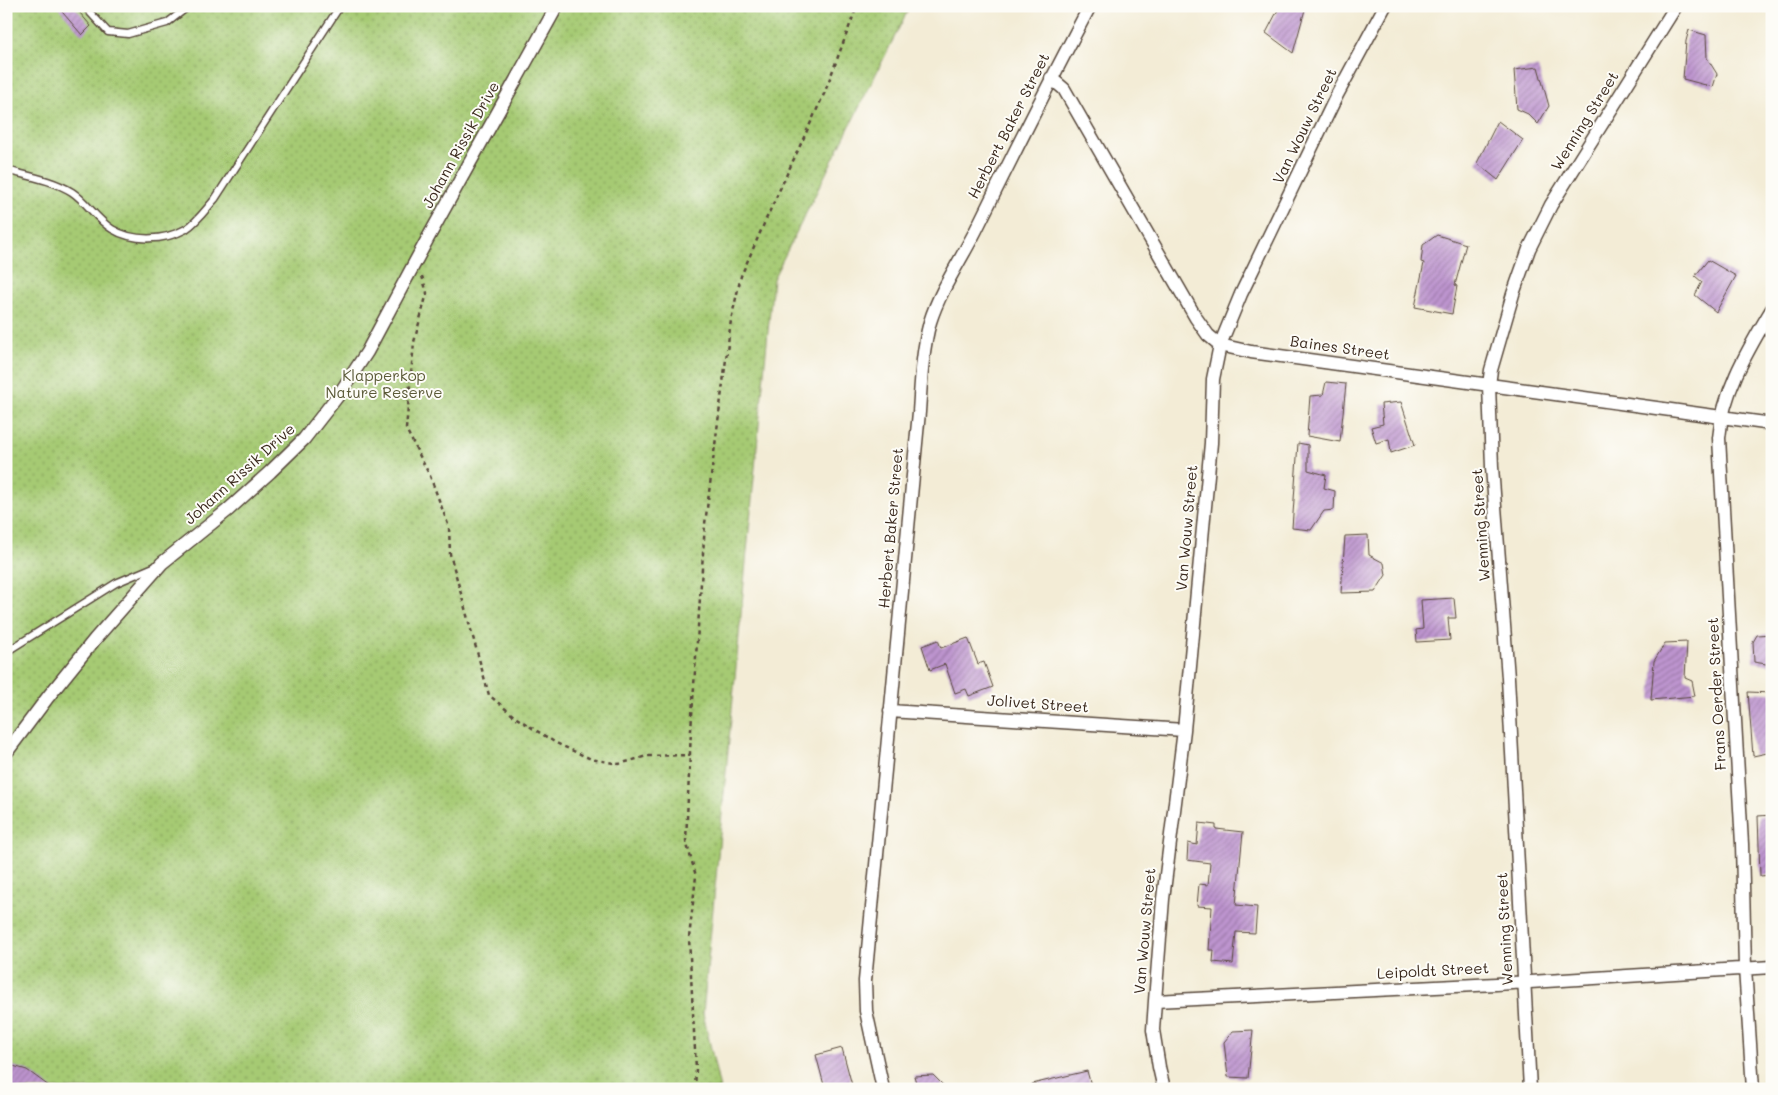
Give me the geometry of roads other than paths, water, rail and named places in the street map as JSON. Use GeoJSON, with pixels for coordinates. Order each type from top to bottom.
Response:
{"type":"FeatureCollection","features":[{"type":"Feature","properties":{"kind":"street","name":"Johann Rissik Drive"},"geometry":{"type":"LineString","coordinates":[[6,753],[95,639],[162,563],[228,510],[270,472],[304,439],[340,393],[367,352],[557,6]]}},
{"type":"Feature","properties":{"kind":"street","name":"Herbert Baker Street"},"geometry":{"type":"LineString","coordinates":[[883,1089],[866,1011],[865,981],[920,395],[930,323],[944,290],[966,250],[1050,78],[1090,6]]}},
{"type":"Feature","properties":{"kind":"street","name":"Van Wouw Street"},"geometry":{"type":"LineString","coordinates":[[1164,1089],[1153,1030],[1155,1001],[1163,899],[1184,730],[1211,443],[1213,379],[1220,345],[1241,294],[1337,95],[1385,6]]}},
{"type":"Feature","properties":{"kind":"street","name":"Wenning Street"},"geometry":{"type":"LineString","coordinates":[[1530,1089],[1508,678],[1493,476],[1489,385],[1491,370],[1513,294],[1529,249],[1551,205],[1676,6]]}},
{"type":"Feature","properties":{"kind":"street"},"geometry":{"type":"LineString","coordinates":[[1050,78],[1064,90],[1196,318],[1208,335],[1220,345]]}},
{"type":"Feature","properties":{"kind":"street","name":"Frans Oerder Street"},"geometry":{"type":"LineString","coordinates":[[1753,1089],[1745,968],[1742,844],[1719,438],[1720,417],[1728,390],[1772,309]]}},
{"type":"Feature","properties":{"kind":"street","name":"Baines Street"},"geometry":{"type":"LineString","coordinates":[[1220,345],[1251,352],[1772,424]]}},
{"type":"Feature","properties":{"kind":"street","name":"Jolivet Street"},"geometry":{"type":"LineString","coordinates":[[890,711],[1184,730]]}},
{"type":"Feature","properties":{"kind":"street","name":"Leipoldt Street"},"geometry":{"type":"LineString","coordinates":[[1155,1001],[1772,967]]}},
{"type":"Feature","properties":{"kind":"lane"},"geometry":{"type":"LineString","coordinates":[[84,6],[108,32],[128,34],[168,23],[189,6]]}},
{"type":"Feature","properties":{"kind":"lane"},"geometry":{"type":"LineString","coordinates":[[6,170],[56,184],[73,193],[112,229],[127,236],[143,239],[159,238],[186,229],[205,211],[220,192],[340,6]]}},
{"type":"Feature","properties":{"kind":"lane"},"geometry":{"type":"LineString","coordinates":[[6,652],[116,583],[162,563]]}},
{"type":"Feature","properties":{"kind":"park label","name":"Klapperkop Nature Reserve"},"geometry":{"type":"Point","coordinates":[384,384]}}]}
